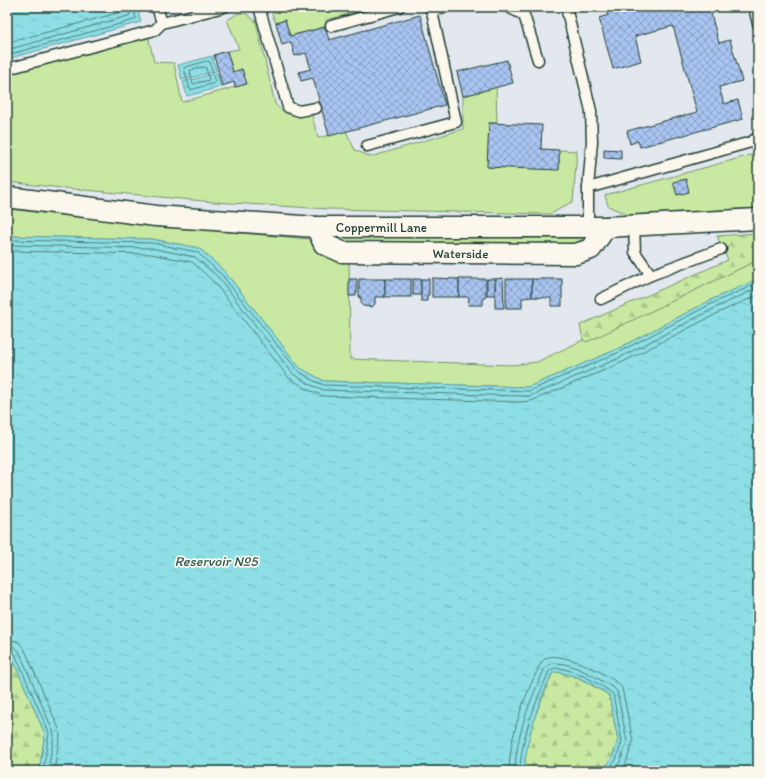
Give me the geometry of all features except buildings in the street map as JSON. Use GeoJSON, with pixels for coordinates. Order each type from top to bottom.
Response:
{"type":"FeatureCollection","features":[{"type":"Feature","properties":{"kind":"street","name":"Coppermill Lane"},"geometry":{"type":"LineString","coordinates":[[7,198],[156,216],[316,227],[597,227],[758,219]]}},
{"type":"Feature","properties":{"kind":"street","name":"Waterside"},"geometry":{"type":"LineString","coordinates":[[316,227],[324,244],[342,252],[576,254],[591,249],[597,227]]}},
{"type":"Feature","properties":{"kind":"lane"},"geometry":{"type":"LineString","coordinates":[[157,7],[162,23]]}},
{"type":"Feature","properties":{"kind":"lane"},"geometry":{"type":"LineString","coordinates":[[7,69],[155,30],[162,23],[224,7]]}},
{"type":"Feature","properties":{"kind":"lane"},"geometry":{"type":"LineString","coordinates":[[259,7],[288,107],[299,111],[316,108]]}},
{"type":"Feature","properties":{"kind":"lane"},"geometry":{"type":"LineString","coordinates":[[331,26],[399,7]]}},
{"type":"Feature","properties":{"kind":"lane"},"geometry":{"type":"LineString","coordinates":[[367,146],[456,122],[431,8],[446,7]]}},
{"type":"Feature","properties":{"kind":"lane"},"geometry":{"type":"LineString","coordinates":[[508,7],[524,15],[538,60]]}},
{"type":"Feature","properties":{"kind":"lane"},"geometry":{"type":"LineString","coordinates":[[566,7],[592,111],[592,142],[588,188],[597,227]]}},
{"type":"Feature","properties":{"kind":"lane"},"geometry":{"type":"LineString","coordinates":[[754,7],[758,24]]}},
{"type":"Feature","properties":{"kind":"lane"},"geometry":{"type":"LineString","coordinates":[[588,188],[751,142],[758,137]]}},
{"type":"Feature","properties":{"kind":"lane"},"geometry":{"type":"LineString","coordinates":[[634,226],[635,252],[651,275]]}},
{"type":"Feature","properties":{"kind":"lane"},"geometry":{"type":"LineString","coordinates":[[601,299],[651,275],[721,249]]}},
{"type":"Feature","properties":{"kind":"green space"},"geometry":{"type":"Polygon","coordinates":[[[275,7],[377,7],[326,20],[325,27],[290,36],[285,20],[276,23],[272,14],[275,7]]]}},
{"type":"Feature","properties":{"kind":"green space"},"geometry":{"type":"Polygon","coordinates":[[[239,13],[247,14],[256,22],[275,104],[284,112],[291,115],[311,112],[318,138],[346,131],[355,150],[371,157],[463,129],[463,96],[496,87],[497,123],[489,123],[488,167],[559,169],[559,150],[577,151],[573,201],[551,214],[329,209],[214,202],[7,182],[7,73],[148,35],[154,62],[174,63],[182,102],[246,84],[242,69],[233,72],[227,51],[239,49],[227,20],[239,13]]]}},
{"type":"Feature","properties":{"kind":"green space"},"geometry":{"type":"Polygon","coordinates":[[[758,153],[758,208],[628,215],[608,206],[605,195],[758,153]]]}},
{"type":"Feature","properties":{"kind":"green space"},"geometry":{"type":"Polygon","coordinates":[[[7,209],[161,226],[309,239],[320,255],[349,261],[350,359],[511,365],[537,362],[583,340],[588,341],[758,259],[758,279],[713,299],[613,351],[528,387],[324,381],[300,368],[225,272],[199,248],[152,239],[7,236],[7,209]]]}},
{"type":"Feature","properties":{"kind":"green space"},"geometry":{"type":"Polygon","coordinates":[[[758,233],[758,260],[587,342],[583,340],[580,325],[728,260],[717,236],[758,233]]]}},
{"type":"Feature","properties":{"kind":"green space"},"geometry":{"type":"Polygon","coordinates":[[[331,238],[584,238],[588,239],[589,245],[337,246],[331,238]]]}},
{"type":"Feature","properties":{"kind":"green space"},"geometry":{"type":"Polygon","coordinates":[[[11,655],[45,734],[39,771],[7,771],[7,656],[11,655]]]}},
{"type":"Feature","properties":{"kind":"green space"},"geometry":{"type":"Polygon","coordinates":[[[553,672],[568,674],[609,695],[618,740],[612,758],[602,771],[524,771],[526,751],[533,721],[553,672]]]}},
{"type":"Feature","properties":{"kind":"water"},"geometry":{"type":"Polygon","coordinates":[[[7,7],[137,7],[141,22],[7,59],[7,7]]]}},
{"type":"Feature","properties":{"kind":"water"},"geometry":{"type":"Polygon","coordinates":[[[212,56],[216,71],[182,80],[178,65],[212,56]]]}},
{"type":"Feature","properties":{"kind":"water"},"geometry":{"type":"Polygon","coordinates":[[[217,73],[221,87],[187,96],[183,82],[217,73]]]}},
{"type":"Feature","properties":{"kind":"water","name":"Reservoir №5"},"geometry":{"type":"Polygon","coordinates":[[[7,236],[152,239],[199,248],[225,272],[300,368],[324,381],[528,387],[613,351],[713,299],[758,279],[758,771],[602,771],[612,758],[618,740],[609,695],[590,683],[568,674],[553,672],[534,720],[525,758],[524,771],[39,771],[45,734],[11,655],[7,656],[7,236]]]}}]}
